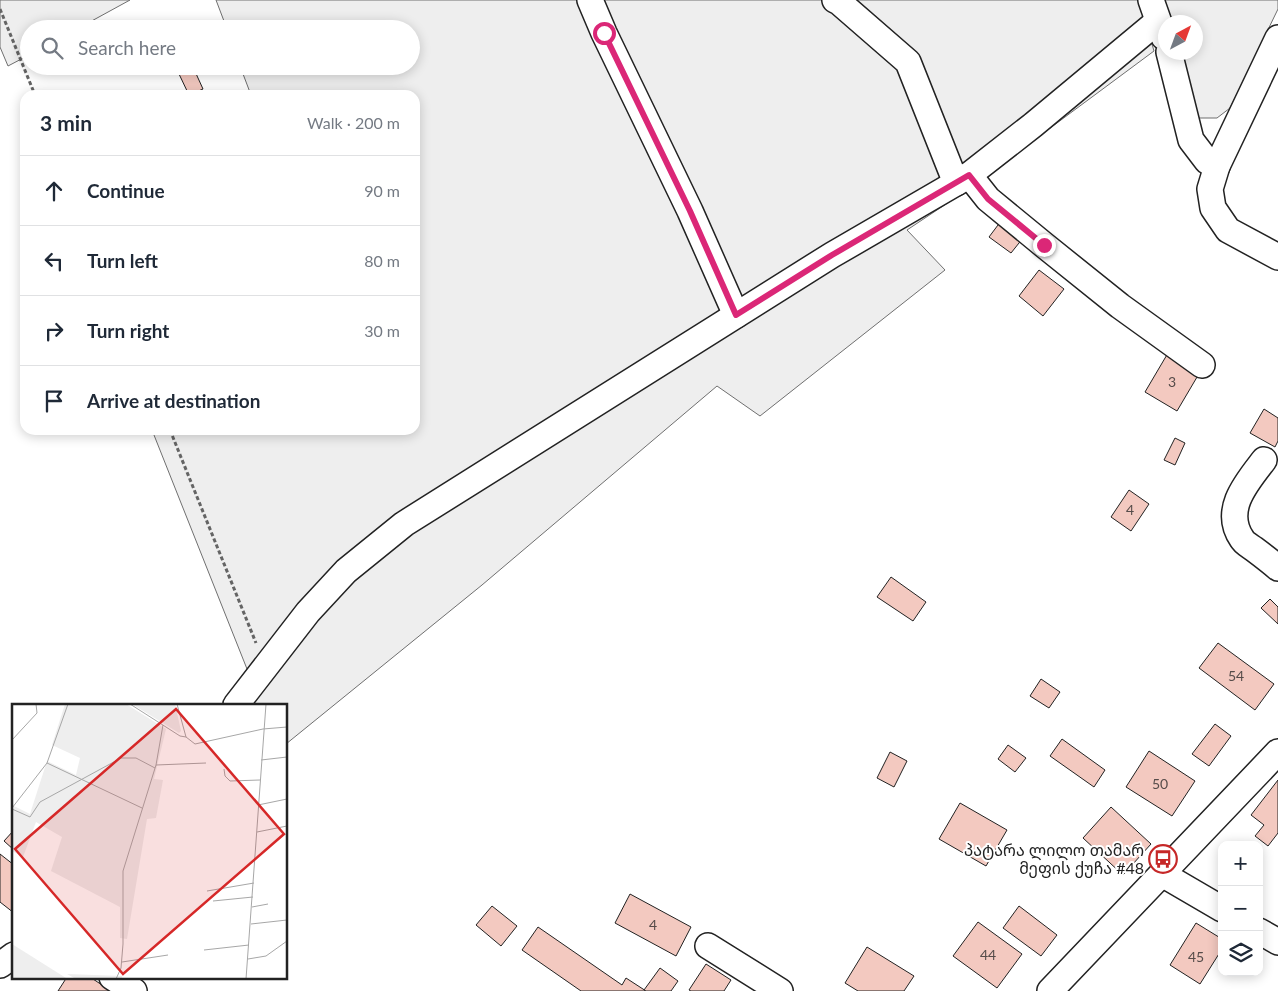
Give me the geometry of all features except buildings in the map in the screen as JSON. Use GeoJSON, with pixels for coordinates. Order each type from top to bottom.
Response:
{"type":"FeatureCollection","features":[{"type":"Feature","properties":{"kind":"street"},"geometry":{"type":"LineString","coordinates":[[590,0],[690,211],[736,315]]}},
{"type":"Feature","properties":{"kind":"street"},"geometry":{"type":"LineString","coordinates":[[835,0],[840,2],[908,62],[962,179],[1120,306],[1202,365]]}},
{"type":"Feature","properties":{"kind":"street"},"geometry":{"type":"LineString","coordinates":[[237,704],[308,612],[346,571],[404,524],[832,255],[962,179],[1032,125],[1158,21]]}},
{"type":"Feature","properties":{"kind":"street"},"geometry":{"type":"LineString","coordinates":[[1278,38],[1217,166],[1210,189],[1213,208],[1228,230],[1278,257]]}},
{"type":"Feature","properties":{"kind":"street"},"geometry":{"type":"LineString","coordinates":[[1171,60],[1191,140],[1207,161],[1217,166]]}},
{"type":"Feature","properties":{"kind":"street"},"geometry":{"type":"LineString","coordinates":[[1264,460],[1238,497],[1234,512],[1235,524],[1242,540],[1278,568]]}},
{"type":"Feature","properties":{"kind":"street"},"geometry":{"type":"LineString","coordinates":[[1050,991],[1277,756]]}},
{"type":"Feature","properties":{"kind":"street"},"geometry":{"type":"LineString","coordinates":[[1162,874],[1218,907]]}},
{"type":"Feature","properties":{"kind":"street"},"geometry":{"type":"LineString","coordinates":[[1263,933],[1278,942]]}},
{"type":"Feature","properties":{"kind":"street"},"geometry":{"type":"LineString","coordinates":[[708,946],[780,991]]}},
{"type":"Feature","properties":{"kind":"street"},"geometry":{"type":"LineString","coordinates":[[0,965],[12,956]]}},
{"type":"Feature","properties":{"kind":"street"},"geometry":{"type":"LineString","coordinates":[[114,978],[134,991]]}},
{"type":"Feature","properties":{"kind":"path"},"geometry":{"type":"LineString","coordinates":[[0,9],[20,58]]}},
{"type":"Feature","properties":{"kind":"path"},"geometry":{"type":"LineString","coordinates":[[27,75],[33,90]]}},
{"type":"Feature","properties":{"kind":"path"},"geometry":{"type":"LineString","coordinates":[[172,435],[265,667]]}},
{"type":"Feature","properties":{"kind":"shaded area"},"geometry":{"type":"Polygon","coordinates":[[[0,0],[130,0],[93,20],[20,20],[20,60],[8,66],[0,47],[0,0]]]}},
{"type":"Feature","properties":{"kind":"shaded area"},"geometry":{"type":"Polygon","coordinates":[[[216,0],[1139,0],[1154,51],[964,192],[907,230],[945,270],[760,416],[717,386],[482,585],[288,742],[288,704],[224,704],[249,674],[154,435],[420,435],[420,90],[249,90],[243,75],[420,75],[420,20],[224,20],[216,0]]]}},
{"type":"Feature","properties":{"kind":"shaded area"},"geometry":{"type":"Polygon","coordinates":[[[1156,0],[1278,0],[1278,9],[1230,108],[1217,118],[1199,118],[1192,109],[1176,60],[1203,60],[1203,15],[1163,15],[1156,0]]]}},
{"type":"Feature","properties":{"kind":"place","name":"პატარა ლილო თამარ მეფის ქუჩა #48"},"geometry":{"type":"Point","coordinates":[1163,859]}},
{"type":"Feature","properties":{"kind":"route"},"geometry":{"type":"LineString","coordinates":[[604,33],[690,211],[736,315],[832,255],[969,175],[988,199],[1044,245]]}}]}
